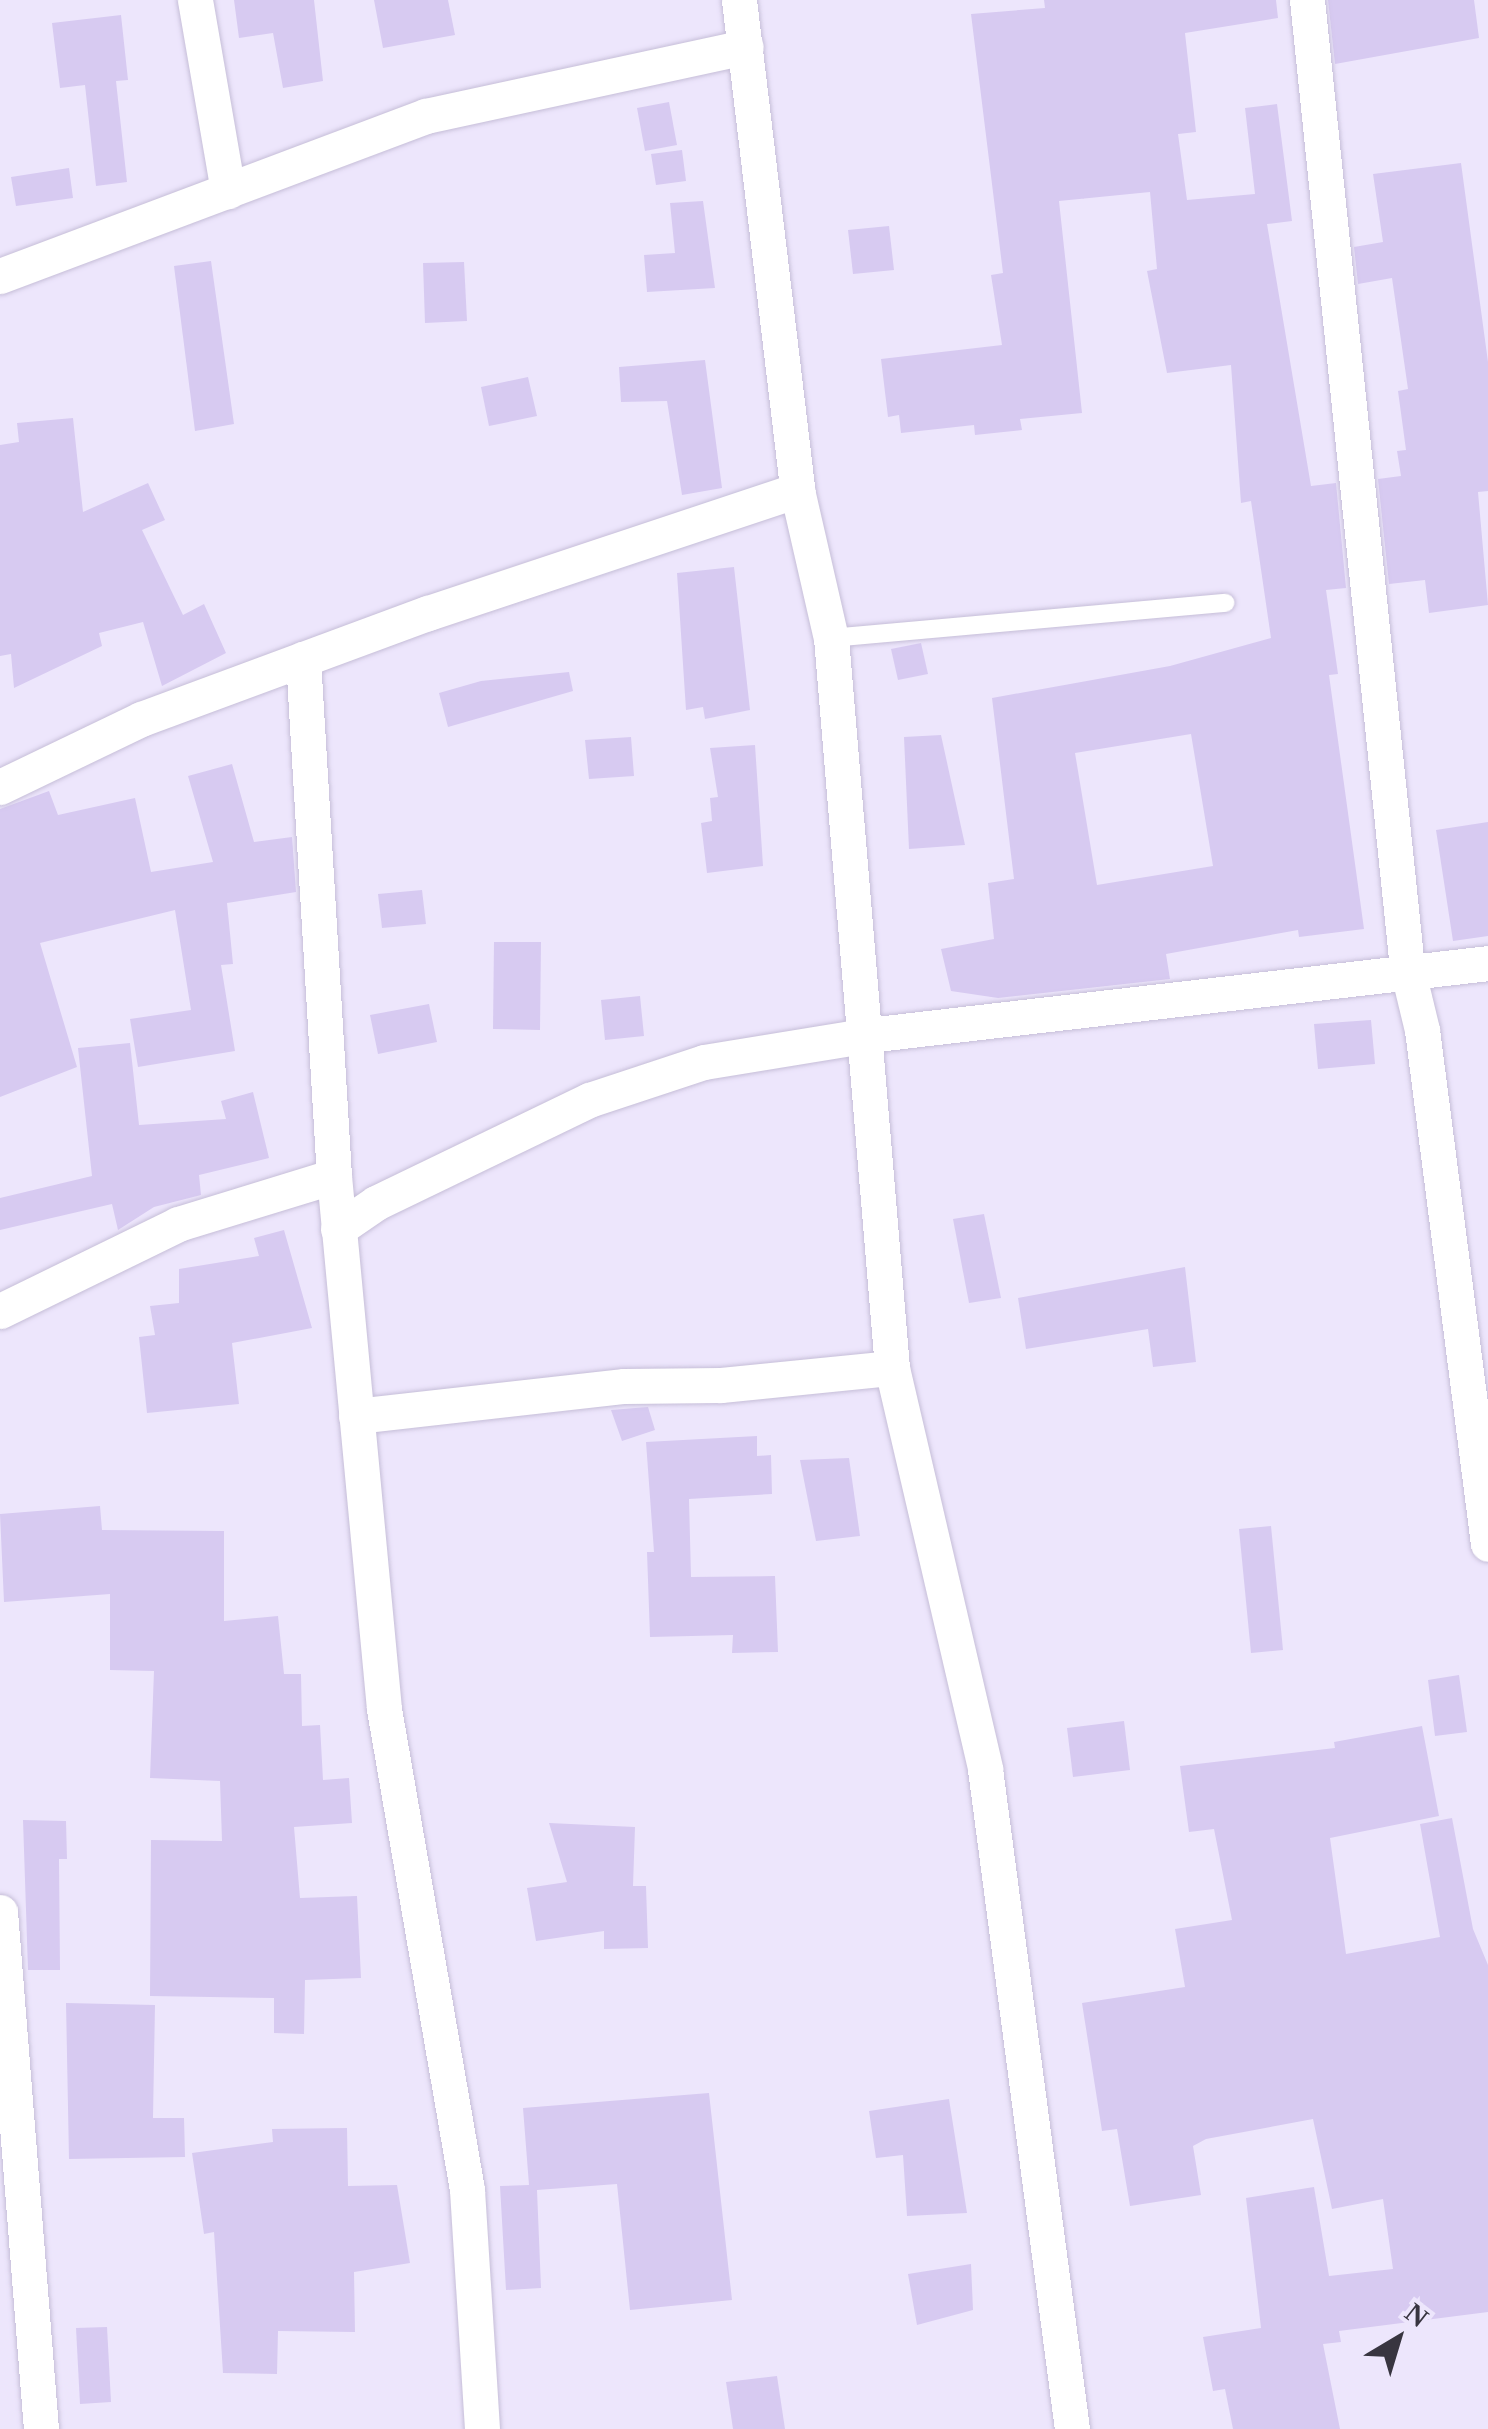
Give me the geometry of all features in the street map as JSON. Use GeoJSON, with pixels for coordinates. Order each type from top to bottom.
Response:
{"type":"FeatureCollection","features":[{"type":"Feature","properties":{"kind":"street"},"geometry":{"type":"LineString","coordinates":[[196,0],[228,191]]}},
{"type":"Feature","properties":{"kind":"street"},"geometry":{"type":"LineString","coordinates":[[739,0],[798,490],[831,638],[868,1036],[892,1368],[985,1769],[1072,2429]]}},
{"type":"Feature","properties":{"kind":"street"},"geometry":{"type":"LineString","coordinates":[[1307,0],[1407,968],[1422,1030],[1488,1544]]}},
{"type":"Feature","properties":{"kind":"street"},"geometry":{"type":"LineString","coordinates":[[0,276],[426,116],[746,47]]}},
{"type":"Feature","properties":{"kind":"street"},"geometry":{"type":"LineString","coordinates":[[0,787],[142,718],[798,490]]}},
{"type":"Feature","properties":{"kind":"street"},"geometry":{"type":"LineString","coordinates":[[302,660],[338,1229],[384,1709],[467,2190],[482,2429]]}},
{"type":"Feature","properties":{"kind":"street"},"geometry":{"type":"LineString","coordinates":[[338,1229],[376,1203],[589,1100],[704,1062],[868,1036],[1407,968],[1488,963]]}},
{"type":"Feature","properties":{"kind":"street"},"geometry":{"type":"LineString","coordinates":[[0,1311],[178,1224],[334,1176]]}},
{"type":"Feature","properties":{"kind":"street"},"geometry":{"type":"LineString","coordinates":[[356,1416],[642,1384],[721,1385],[892,1368]]}},
{"type":"Feature","properties":{"kind":"street"},"geometry":{"type":"LineString","coordinates":[[0,1912],[41,2429]]}},
{"type":"Feature","properties":{"kind":"lane"},"geometry":{"type":"LineString","coordinates":[[831,638],[1225,602]]}},
{"type":"Feature","properties":{"kind":"building"},"geometry":{"type":"Polygon","coordinates":[[[234,0],[314,0],[323,81],[283,88],[273,33],[239,38],[234,0]]]}},
{"type":"Feature","properties":{"kind":"building"},"geometry":{"type":"Polygon","coordinates":[[[374,0],[448,0],[455,35],[383,48],[374,0]]]}},
{"type":"Feature","properties":{"kind":"building"},"geometry":{"type":"Polygon","coordinates":[[[1044,0],[1276,0],[1278,18],[1185,33],[1196,132],[1178,134],[1187,200],[1255,194],[1245,108],[1277,104],[1292,221],[1267,224],[1311,486],[1336,483],[1346,588],[1326,590],[1338,674],[1329,675],[1364,929],[1299,937],[1298,930],[1166,954],[1170,979],[998,998],[951,991],[941,949],[994,939],[988,883],[1014,879],[992,698],[1170,666],[1271,638],[1251,501],[1241,503],[1231,365],[1167,373],[1147,271],[1157,269],[1150,192],[1059,201],[1082,413],[1020,419],[1022,430],[975,435],[974,425],[901,433],[899,415],[888,417],[881,359],[1002,345],[991,275],[1003,273],[971,14],[1045,8],[1044,0]],[[1191,734],[1075,753],[1097,885],[1213,866],[1191,734]]]}},
{"type":"Feature","properties":{"kind":"building"},"geometry":{"type":"Polygon","coordinates":[[[1328,0],[1474,0],[1479,38],[1335,64],[1328,0]]]}},
{"type":"Feature","properties":{"kind":"building"},"geometry":{"type":"Polygon","coordinates":[[[121,15],[128,80],[116,81],[127,182],[96,186],[85,85],[60,88],[52,23],[121,15]]]}},
{"type":"Feature","properties":{"kind":"building"},"geometry":{"type":"Polygon","coordinates":[[[669,102],[677,145],[645,151],[637,108],[669,102]]]}},
{"type":"Feature","properties":{"kind":"building"},"geometry":{"type":"Polygon","coordinates":[[[682,150],[686,181],[656,185],[651,154],[682,150]]]}},
{"type":"Feature","properties":{"kind":"building"},"geometry":{"type":"Polygon","coordinates":[[[1461,163],[1488,362],[1488,491],[1478,492],[1488,605],[1429,613],[1425,580],[1389,584],[1378,479],[1401,476],[1397,451],[1406,450],[1398,391],[1408,389],[1392,278],[1358,284],[1354,247],[1383,242],[1373,174],[1461,163]]]}},
{"type":"Feature","properties":{"kind":"building"},"geometry":{"type":"Polygon","coordinates":[[[69,168],[73,198],[16,206],[11,177],[69,168]]]}},
{"type":"Feature","properties":{"kind":"building"},"geometry":{"type":"Polygon","coordinates":[[[703,201],[715,288],[647,292],[644,255],[675,253],[670,203],[703,201]]]}},
{"type":"Feature","properties":{"kind":"building"},"geometry":{"type":"Polygon","coordinates":[[[889,226],[894,270],[853,274],[848,230],[889,226]]]}},
{"type":"Feature","properties":{"kind":"building"},"geometry":{"type":"Polygon","coordinates":[[[211,261],[234,424],[195,431],[174,266],[211,261]]]}},
{"type":"Feature","properties":{"kind":"building"},"geometry":{"type":"Polygon","coordinates":[[[464,262],[467,321],[425,323],[423,263],[464,262]]]}},
{"type":"Feature","properties":{"kind":"building"},"geometry":{"type":"Polygon","coordinates":[[[705,360],[722,488],[682,495],[667,401],[621,402],[619,367],[705,360]]]}},
{"type":"Feature","properties":{"kind":"building"},"geometry":{"type":"Polygon","coordinates":[[[528,377],[537,416],[489,426],[481,387],[528,377]]]}},
{"type":"Feature","properties":{"kind":"building"},"geometry":{"type":"Polygon","coordinates":[[[73,418],[83,512],[148,483],[165,520],[142,530],[183,615],[204,604],[226,653],[162,686],[143,622],[99,633],[102,646],[14,688],[11,654],[0,656],[0,445],[19,442],[17,423],[73,418]]]}},
{"type":"Feature","properties":{"kind":"building"},"geometry":{"type":"Polygon","coordinates":[[[734,567],[750,710],[705,719],[703,707],[686,710],[677,573],[734,567]]]}},
{"type":"Feature","properties":{"kind":"building"},"geometry":{"type":"Polygon","coordinates":[[[921,643],[928,674],[898,680],[891,649],[921,643]]]}},
{"type":"Feature","properties":{"kind":"building"},"geometry":{"type":"Polygon","coordinates":[[[569,672],[573,691],[448,727],[439,693],[481,681],[569,672]]]}},
{"type":"Feature","properties":{"kind":"building"},"geometry":{"type":"Polygon","coordinates":[[[941,735],[965,845],[909,849],[904,737],[941,735]]]}},
{"type":"Feature","properties":{"kind":"building"},"geometry":{"type":"Polygon","coordinates":[[[631,737],[634,776],[589,779],[585,740],[631,737]]]}},
{"type":"Feature","properties":{"kind":"building"},"geometry":{"type":"Polygon","coordinates":[[[755,745],[763,866],[707,873],[701,823],[712,821],[710,798],[718,797],[710,748],[755,745]]]}},
{"type":"Feature","properties":{"kind":"building"},"geometry":{"type":"Polygon","coordinates":[[[232,764],[254,842],[292,837],[296,892],[227,903],[233,964],[221,965],[235,1051],[138,1067],[130,1019],[191,1010],[175,910],[40,943],[77,1067],[0,1097],[0,809],[49,791],[58,815],[135,798],[151,872],[213,862],[188,776],[232,764]]]}},
{"type":"Feature","properties":{"kind":"building"},"geometry":{"type":"Polygon","coordinates":[[[1488,822],[1488,936],[1453,941],[1436,830],[1488,822]]]}},
{"type":"Feature","properties":{"kind":"building"},"geometry":{"type":"Polygon","coordinates":[[[422,890],[426,924],[382,928],[378,894],[422,890]]]}},
{"type":"Feature","properties":{"kind":"building"},"geometry":{"type":"Polygon","coordinates":[[[494,942],[541,942],[540,1030],[493,1029],[494,942]]]}},
{"type":"Feature","properties":{"kind":"building"},"geometry":{"type":"Polygon","coordinates":[[[640,996],[644,1036],[605,1040],[601,1000],[640,996]]]}},
{"type":"Feature","properties":{"kind":"building"},"geometry":{"type":"Polygon","coordinates":[[[429,1004],[437,1042],[378,1054],[370,1015],[429,1004]]]}},
{"type":"Feature","properties":{"kind":"building"},"geometry":{"type":"Polygon","coordinates":[[[1371,1020],[1375,1064],[1318,1069],[1314,1024],[1371,1020]]]}},
{"type":"Feature","properties":{"kind":"building"},"geometry":{"type":"Polygon","coordinates":[[[130,1043],[139,1125],[226,1119],[221,1101],[253,1092],[269,1158],[199,1175],[201,1195],[154,1207],[118,1230],[112,1204],[0,1230],[0,1198],[92,1176],[78,1048],[130,1043]]]}},
{"type":"Feature","properties":{"kind":"building"},"geometry":{"type":"Polygon","coordinates":[[[984,1214],[1001,1298],[969,1303],[953,1219],[984,1214]]]}},
{"type":"Feature","properties":{"kind":"building"},"geometry":{"type":"Polygon","coordinates":[[[284,1230],[312,1328],[232,1343],[239,1404],[147,1413],[139,1337],[155,1335],[150,1306],[179,1303],[179,1269],[259,1256],[254,1238],[284,1230]]]}},
{"type":"Feature","properties":{"kind":"building"},"geometry":{"type":"Polygon","coordinates":[[[1185,1267],[1196,1362],[1153,1367],[1148,1329],[1026,1349],[1018,1298],[1185,1267]]]}},
{"type":"Feature","properties":{"kind":"building"},"geometry":{"type":"Polygon","coordinates":[[[648,1407],[655,1430],[622,1441],[611,1410],[648,1407]]]}},
{"type":"Feature","properties":{"kind":"building"},"geometry":{"type":"Polygon","coordinates":[[[757,1436],[757,1456],[771,1455],[772,1494],[689,1499],[691,1577],[775,1576],[778,1652],[732,1653],[733,1635],[650,1637],[647,1552],[654,1552],[646,1442],[757,1436]]]}},
{"type":"Feature","properties":{"kind":"building"},"geometry":{"type":"Polygon","coordinates":[[[849,1458],[860,1536],[816,1541],[800,1460],[849,1458]]]}},
{"type":"Feature","properties":{"kind":"building"},"geometry":{"type":"Polygon","coordinates":[[[100,1506],[102,1530],[224,1531],[224,1621],[278,1616],[284,1674],[301,1674],[302,1726],[320,1725],[323,1780],[349,1778],[352,1823],[294,1827],[300,1898],[357,1896],[361,1978],[305,1980],[304,2034],[274,2033],[274,1998],[150,1996],[151,1840],[222,1841],[220,1781],[150,1778],[154,1671],[110,1670],[110,1594],[4,1602],[0,1514],[100,1506]]]}},
{"type":"Feature","properties":{"kind":"building"},"geometry":{"type":"Polygon","coordinates":[[[1271,1526],[1283,1650],[1251,1653],[1239,1529],[1271,1526]]]}},
{"type":"Feature","properties":{"kind":"building"},"geometry":{"type":"Polygon","coordinates":[[[1459,1675],[1467,1732],[1435,1736],[1428,1680],[1459,1675]]]}},
{"type":"Feature","properties":{"kind":"building"},"geometry":{"type":"Polygon","coordinates":[[[1124,1721],[1130,1770],[1073,1777],[1067,1728],[1124,1721]]]}},
{"type":"Feature","properties":{"kind":"building"},"geometry":{"type":"Polygon","coordinates":[[[1422,1726],[1439,1816],[1330,1838],[1346,1954],[1440,1937],[1420,1824],[1452,1818],[1473,1929],[1488,1965],[1488,2312],[1339,2331],[1341,2342],[1323,2344],[1340,2429],[1233,2429],[1225,2389],[1213,2391],[1203,2337],[1261,2328],[1246,2198],[1314,2187],[1329,2276],[1393,2269],[1383,2199],[1332,2209],[1313,2119],[1206,2139],[1193,2146],[1201,2195],[1130,2206],[1117,2129],[1102,2131],[1082,2003],[1185,1987],[1175,1929],[1232,1920],[1214,1829],[1189,1832],[1180,1766],[1335,1748],[1334,1742],[1422,1726]]]}},
{"type":"Feature","properties":{"kind":"building"},"geometry":{"type":"Polygon","coordinates":[[[23,1820],[66,1821],[67,1859],[59,1859],[60,1970],[28,1970],[23,1820]]]}},
{"type":"Feature","properties":{"kind":"building"},"geometry":{"type":"Polygon","coordinates":[[[549,1823],[635,1827],[633,1886],[646,1886],[648,1948],[604,1949],[604,1931],[536,1941],[527,1888],[567,1882],[549,1823]]]}},
{"type":"Feature","properties":{"kind":"building"},"geometry":{"type":"Polygon","coordinates":[[[66,2003],[155,2005],[153,2118],[184,2118],[185,2157],[69,2159],[66,2003]]]}},
{"type":"Feature","properties":{"kind":"building"},"geometry":{"type":"Polygon","coordinates":[[[709,2093],[732,2300],[630,2310],[617,2184],[537,2190],[541,2288],[506,2290],[500,2186],[529,2185],[523,2108],[709,2093]]]}},
{"type":"Feature","properties":{"kind":"building"},"geometry":{"type":"Polygon","coordinates":[[[949,2099],[967,2213],[907,2216],[903,2155],[876,2158],[869,2111],[949,2099]]]}},
{"type":"Feature","properties":{"kind":"building"},"geometry":{"type":"Polygon","coordinates":[[[347,2128],[348,2186],[397,2185],[410,2263],[354,2272],[355,2332],[278,2331],[277,2374],[223,2373],[214,2232],[204,2234],[192,2153],[273,2142],[272,2129],[347,2128]]]}},
{"type":"Feature","properties":{"kind":"building"},"geometry":{"type":"Polygon","coordinates":[[[971,2264],[973,2310],[917,2325],[908,2274],[971,2264]]]}},
{"type":"Feature","properties":{"kind":"building"},"geometry":{"type":"Polygon","coordinates":[[[107,2327],[111,2402],[80,2404],[76,2328],[107,2327]]]}},
{"type":"Feature","properties":{"kind":"building"},"geometry":{"type":"Polygon","coordinates":[[[777,2376],[785,2429],[733,2429],[726,2382],[777,2376]]]}}]}
